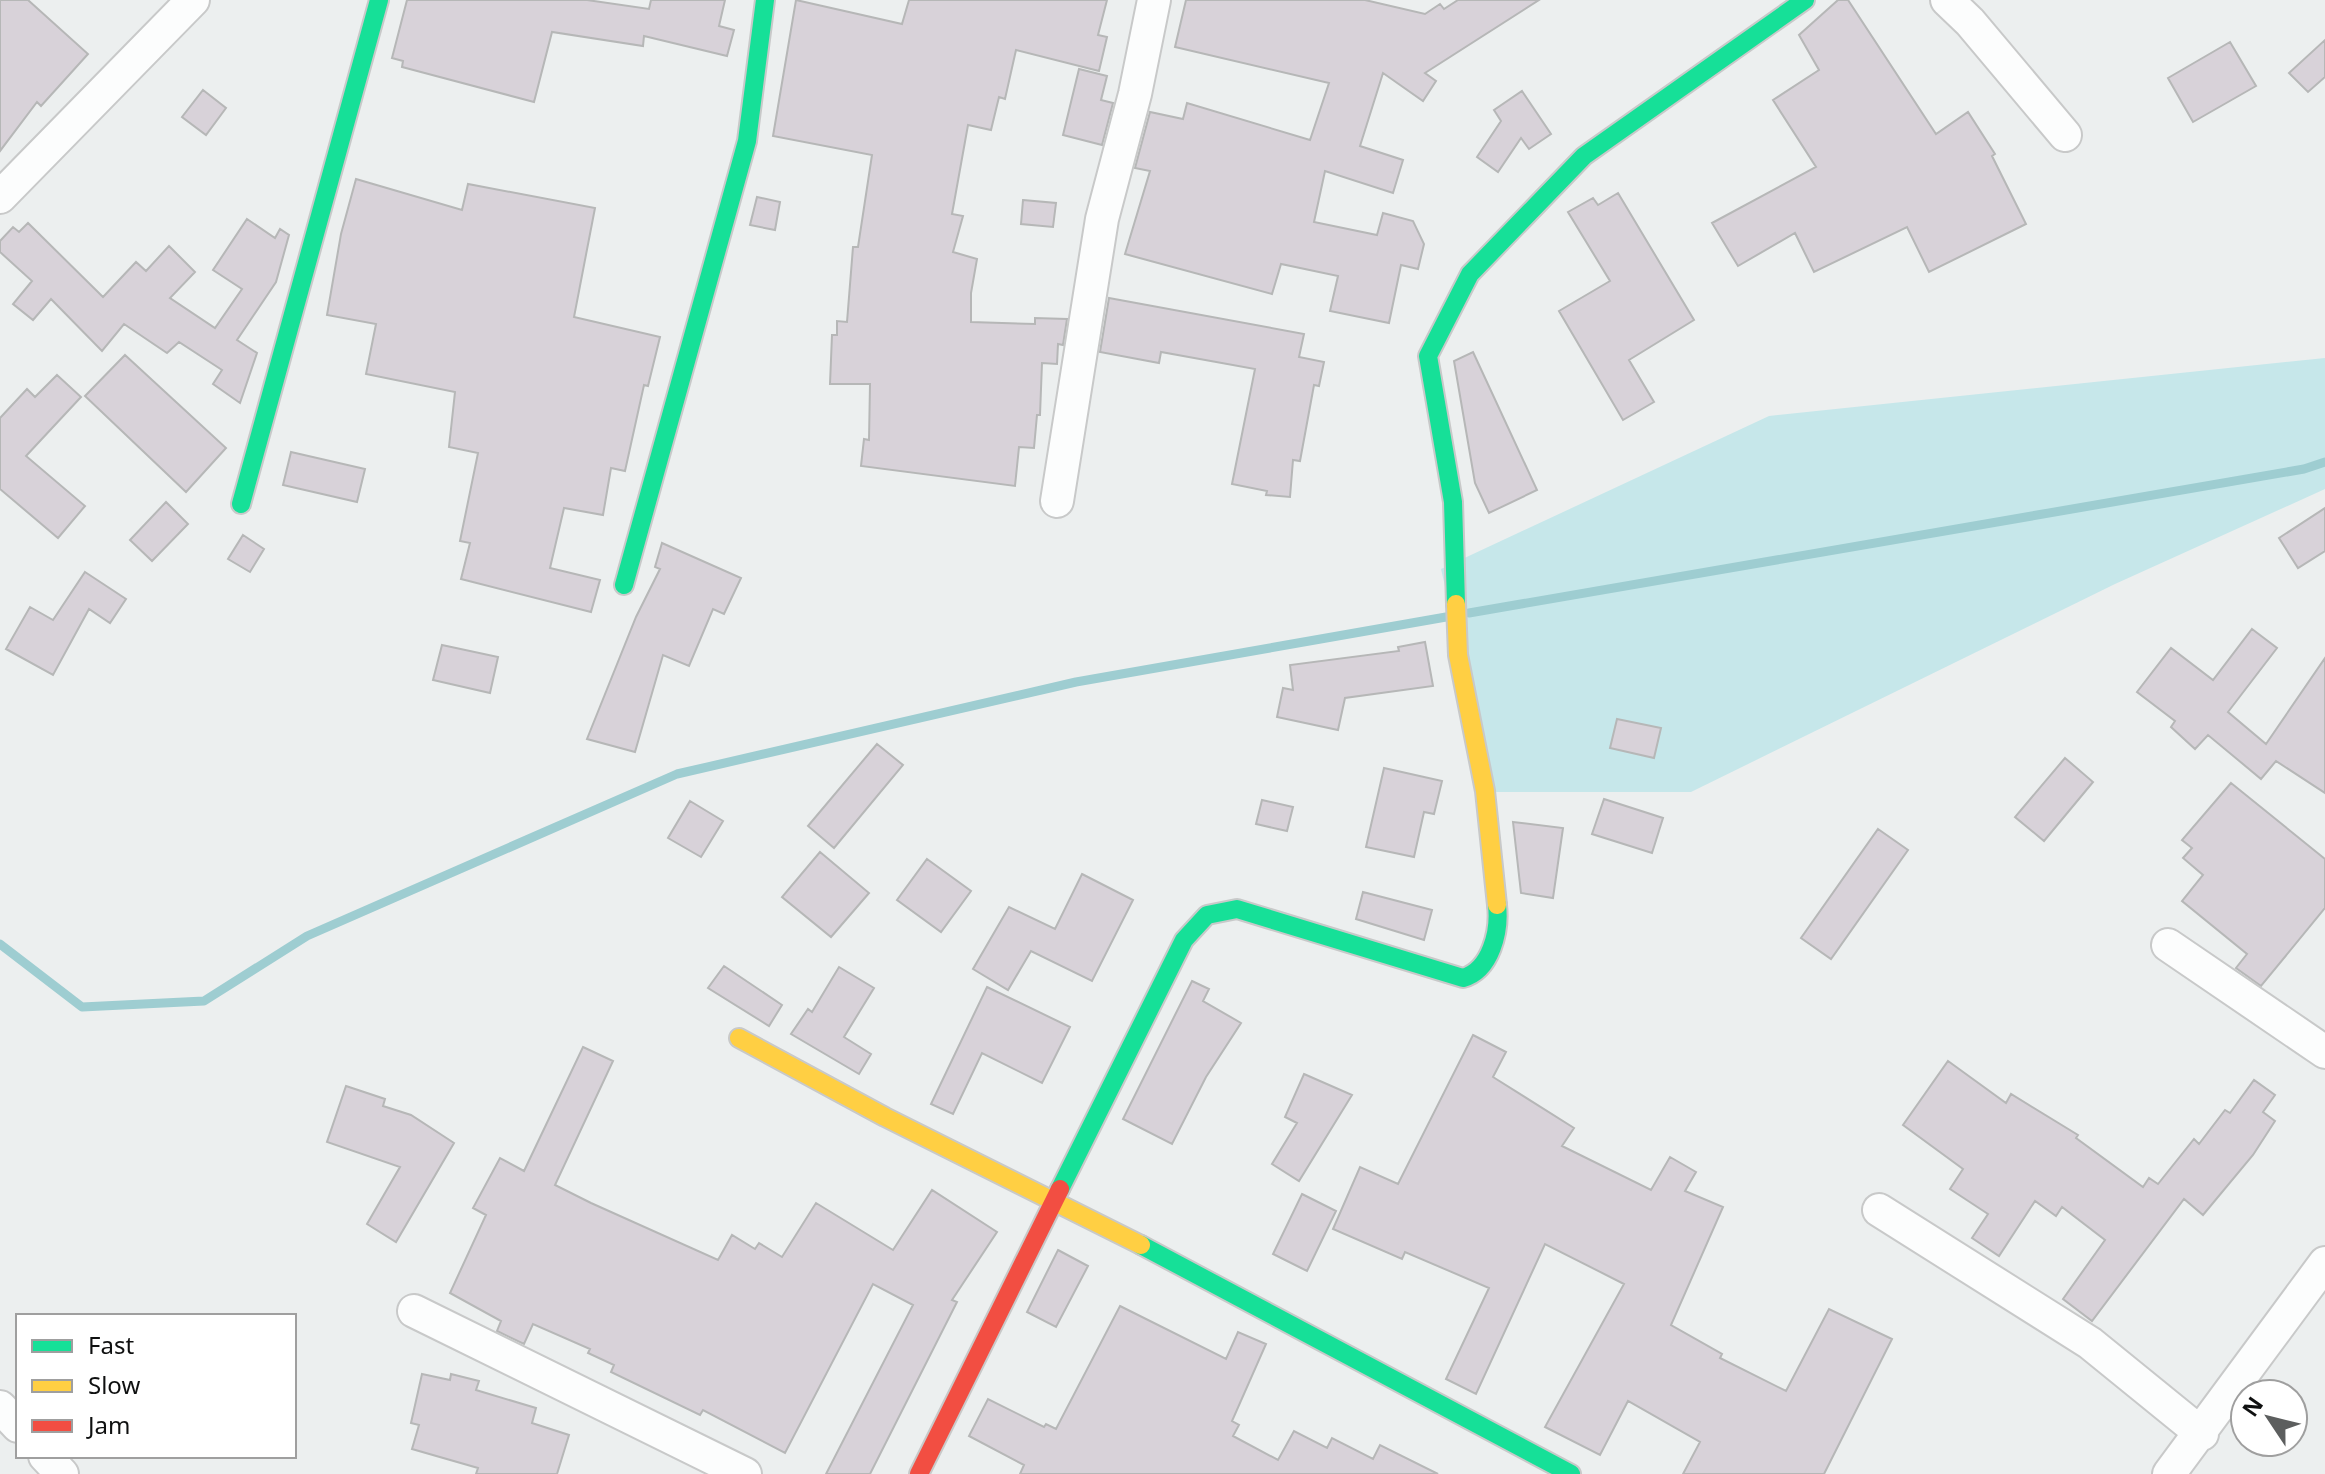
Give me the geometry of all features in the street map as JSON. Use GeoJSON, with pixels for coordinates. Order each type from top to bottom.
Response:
{"type":"FeatureCollection","features":[{"type":"Feature","properties":{"kind":"street"},"geometry":{"type":"LineString","coordinates":[[0,197],[193,0]]}},
{"type":"Feature","properties":{"kind":"street"},"geometry":{"type":"LineString","coordinates":[[241,504],[379,0]]}},
{"type":"Feature","properties":{"kind":"street"},"geometry":{"type":"LineString","coordinates":[[624,585],[747,141],[765,0]]}},
{"type":"Feature","properties":{"kind":"street"},"geometry":{"type":"LineString","coordinates":[[1057,501],[1102,219],[1135,94],[1154,0]]}},
{"type":"Feature","properties":{"kind":"street"},"geometry":{"type":"LineString","coordinates":[[919,1474],[1184,940],[1207,915],[1237,909],[1463,978],[1474,975],[1488,959],[1498,916],[1485,791],[1458,655],[1453,502],[1428,356],[1443,321],[1470,274],[1584,156],[1805,0]]}},
{"type":"Feature","properties":{"kind":"street"},"geometry":{"type":"LineString","coordinates":[[1947,0],[1970,22],[2065,135]]}},
{"type":"Feature","properties":{"kind":"street"},"geometry":{"type":"LineString","coordinates":[[2168,945],[2325,1052]]}},
{"type":"Feature","properties":{"kind":"street"},"geometry":{"type":"LineString","coordinates":[[739,1038],[1054,1202],[1101,1223],[1571,1474]]}},
{"type":"Feature","properties":{"kind":"street"},"geometry":{"type":"LineString","coordinates":[[1879,1210],[2090,1343],[2202,1434]]}},
{"type":"Feature","properties":{"kind":"street"},"geometry":{"type":"LineString","coordinates":[[2169,1474],[2202,1434],[2325,1263]]}},
{"type":"Feature","properties":{"kind":"street"},"geometry":{"type":"LineString","coordinates":[[414,1311],[745,1474]]}},
{"type":"Feature","properties":{"kind":"street"},"geometry":{"type":"LineString","coordinates":[[0,1407],[16,1424]]}},
{"type":"Feature","properties":{"kind":"street"},"geometry":{"type":"LineString","coordinates":[[47,1458],[62,1474]]}},
{"type":"Feature","properties":{"kind":"shaded area"},"geometry":{"type":"Polygon","coordinates":[[[2325,358],[2325,489],[2115,584],[1691,792],[1493,792],[1441,569],[1769,416],[2325,358]]]}},
{"type":"Feature","properties":{"kind":"building"},"geometry":{"type":"Polygon","coordinates":[[[0,0],[28,0],[88,54],[41,106],[37,102],[0,151],[0,0]]]}},
{"type":"Feature","properties":{"kind":"building"},"geometry":{"type":"Polygon","coordinates":[[[407,0],[587,0],[649,9],[651,0],[725,0],[719,26],[734,30],[727,56],[644,36],[643,46],[552,32],[534,102],[402,67],[403,61],[392,58],[407,0]]]}},
{"type":"Feature","properties":{"kind":"building"},"geometry":{"type":"Polygon","coordinates":[[[796,0],[902,24],[909,0],[1107,0],[1098,35],[1107,37],[1099,71],[1016,50],[1005,99],[999,97],[991,130],[968,125],[952,214],[963,216],[953,252],[977,259],[971,293],[971,322],[1035,324],[1035,318],[1067,319],[1063,345],[1058,344],[1057,364],[1042,363],[1040,415],[1037,415],[1034,448],[1019,447],[1015,486],[861,466],[864,439],[869,440],[870,384],[830,384],[832,335],[837,335],[837,321],[847,322],[853,247],[858,247],[872,155],[773,136],[796,0]]]}},
{"type":"Feature","properties":{"kind":"building"},"geometry":{"type":"Polygon","coordinates":[[[1186,0],[1365,0],[1425,14],[1440,4],[1444,9],[1458,0],[1539,0],[1425,73],[1436,81],[1423,101],[1383,73],[1360,146],[1403,160],[1393,193],[1325,171],[1314,222],[1377,235],[1383,213],[1413,221],[1424,244],[1418,269],[1401,265],[1389,323],[1330,311],[1338,276],[1281,264],[1272,294],[1125,254],[1150,171],[1135,168],[1150,112],[1183,119],[1187,103],[1310,140],[1329,83],[1175,47],[1186,0]]]}},
{"type":"Feature","properties":{"kind":"building"},"geometry":{"type":"Polygon","coordinates":[[[1838,0],[1848,0],[1936,134],[1968,112],[1995,154],[1992,156],[2026,224],[1929,272],[1907,227],[1814,272],[1795,233],[1738,266],[1712,223],[1816,167],[1773,100],[1819,70],[1799,35],[1838,0]]]}},
{"type":"Feature","properties":{"kind":"building"},"geometry":{"type":"Polygon","coordinates":[[[2325,40],[2325,77],[2308,92],[2289,73],[2325,40]]]}},
{"type":"Feature","properties":{"kind":"building"},"geometry":{"type":"Polygon","coordinates":[[[2230,42],[2256,86],[2193,122],[2168,78],[2230,42]]]}},
{"type":"Feature","properties":{"kind":"building"},"geometry":{"type":"Polygon","coordinates":[[[1079,69],[1107,76],[1101,100],[1113,103],[1102,145],[1063,135],[1079,69]]]}},
{"type":"Feature","properties":{"kind":"building"},"geometry":{"type":"Polygon","coordinates":[[[203,90],[226,108],[206,135],[182,117],[203,90]]]}},
{"type":"Feature","properties":{"kind":"building"},"geometry":{"type":"Polygon","coordinates":[[[1522,91],[1551,134],[1529,149],[1521,138],[1498,172],[1477,157],[1501,121],[1494,110],[1522,91]]]}},
{"type":"Feature","properties":{"kind":"building"},"geometry":{"type":"Polygon","coordinates":[[[356,179],[462,210],[468,184],[595,208],[574,317],[660,337],[648,386],[644,385],[625,471],[611,468],[603,515],[564,508],[550,568],[600,580],[591,612],[461,579],[470,543],[460,541],[478,453],[449,447],[455,392],[366,374],[376,324],[327,315],[341,234],[356,179]]]}},
{"type":"Feature","properties":{"kind":"building"},"geometry":{"type":"Polygon","coordinates":[[[1618,193],[1694,320],[1629,360],[1654,402],[1623,420],[1559,311],[1610,281],[1568,212],[1593,198],[1598,205],[1618,193]]]}},
{"type":"Feature","properties":{"kind":"building"},"geometry":{"type":"Polygon","coordinates":[[[757,197],[780,202],[775,230],[750,225],[757,197]]]}},
{"type":"Feature","properties":{"kind":"building"},"geometry":{"type":"Polygon","coordinates":[[[1023,200],[1056,203],[1053,227],[1021,224],[1023,200]]]}},
{"type":"Feature","properties":{"kind":"building"},"geometry":{"type":"Polygon","coordinates":[[[247,219],[275,238],[280,229],[289,235],[276,282],[237,340],[257,353],[240,403],[213,384],[222,370],[179,342],[167,353],[124,324],[102,351],[51,299],[33,320],[13,304],[32,281],[0,252],[0,241],[13,227],[19,232],[28,223],[103,297],[136,262],[146,271],[169,246],[195,272],[170,298],[215,328],[242,289],[213,270],[247,219]]]}},
{"type":"Feature","properties":{"kind":"building"},"geometry":{"type":"Polygon","coordinates":[[[1109,298],[1304,334],[1299,357],[1324,362],[1319,386],[1314,385],[1300,461],[1293,460],[1290,497],[1266,495],[1267,491],[1232,484],[1255,369],[1161,352],[1159,363],[1100,352],[1109,298]]]}},
{"type":"Feature","properties":{"kind":"building"},"geometry":{"type":"Polygon","coordinates":[[[1473,352],[1537,490],[1489,513],[1475,483],[1454,361],[1473,352]]]}},
{"type":"Feature","properties":{"kind":"building"},"geometry":{"type":"Polygon","coordinates":[[[125,355],[226,448],[186,492],[85,396],[125,355]]]}},
{"type":"Feature","properties":{"kind":"building"},"geometry":{"type":"Polygon","coordinates":[[[57,375],[81,397],[26,456],[85,506],[58,538],[0,489],[0,418],[27,389],[35,397],[57,375]]]}},
{"type":"Feature","properties":{"kind":"building"},"geometry":{"type":"Polygon","coordinates":[[[291,452],[365,469],[357,502],[283,485],[291,452]]]}},
{"type":"Feature","properties":{"kind":"building"},"geometry":{"type":"Polygon","coordinates":[[[166,502],[188,524],[152,561],[130,540],[166,502]]]}},
{"type":"Feature","properties":{"kind":"building"},"geometry":{"type":"Polygon","coordinates":[[[2325,508],[2325,551],[2298,568],[2279,538],[2325,508]]]}},
{"type":"Feature","properties":{"kind":"building"},"geometry":{"type":"Polygon","coordinates":[[[243,535],[264,549],[250,572],[228,559],[243,535]]]}},
{"type":"Feature","properties":{"kind":"building"},"geometry":{"type":"Polygon","coordinates":[[[662,543],[741,578],[724,614],[713,609],[689,666],[663,655],[635,752],[587,739],[636,617],[660,569],[655,567],[662,543]]]}},
{"type":"Feature","properties":{"kind":"building"},"geometry":{"type":"Polygon","coordinates":[[[85,572],[126,599],[110,623],[89,609],[53,675],[6,649],[30,607],[53,620],[85,572]]]}},
{"type":"Feature","properties":{"kind":"building"},"geometry":{"type":"Polygon","coordinates":[[[2252,629],[2277,648],[2228,712],[2266,744],[2325,658],[2325,793],[2276,761],[2261,779],[2208,735],[2195,749],[2171,727],[2175,721],[2137,692],[2171,648],[2213,680],[2252,629]]]}},
{"type":"Feature","properties":{"kind":"building"},"geometry":{"type":"Polygon","coordinates":[[[1425,642],[1433,686],[1345,698],[1338,730],[1277,717],[1283,688],[1293,690],[1290,665],[1399,651],[1398,647],[1425,642]]]}},
{"type":"Feature","properties":{"kind":"building"},"geometry":{"type":"Polygon","coordinates":[[[442,645],[498,657],[490,693],[433,680],[442,645]]]}},
{"type":"Feature","properties":{"kind":"building"},"geometry":{"type":"Polygon","coordinates":[[[1617,719],[1661,728],[1654,758],[1610,748],[1617,719]]]}},
{"type":"Feature","properties":{"kind":"building"},"geometry":{"type":"Polygon","coordinates":[[[877,744],[903,765],[834,848],[808,826],[877,744]]]}},
{"type":"Feature","properties":{"kind":"building"},"geometry":{"type":"Polygon","coordinates":[[[2065,758],[2093,782],[2044,841],[2015,817],[2065,758]]]}},
{"type":"Feature","properties":{"kind":"building"},"geometry":{"type":"Polygon","coordinates":[[[1384,768],[1442,781],[1434,814],[1424,812],[1414,857],[1366,847],[1384,768]]]}},
{"type":"Feature","properties":{"kind":"building"},"geometry":{"type":"Polygon","coordinates":[[[2231,783],[2325,859],[2325,908],[2261,986],[2236,968],[2247,954],[2182,901],[2203,875],[2183,858],[2192,848],[2182,840],[2231,783]]]}},
{"type":"Feature","properties":{"kind":"building"},"geometry":{"type":"Polygon","coordinates":[[[1604,799],[1663,818],[1652,853],[1592,834],[1604,799]]]}},
{"type":"Feature","properties":{"kind":"building"},"geometry":{"type":"Polygon","coordinates":[[[1262,800],[1293,807],[1287,831],[1256,824],[1262,800]]]}},
{"type":"Feature","properties":{"kind":"building"},"geometry":{"type":"Polygon","coordinates":[[[690,801],[723,821],[701,857],[668,838],[690,801]]]}},
{"type":"Feature","properties":{"kind":"building"},"geometry":{"type":"Polygon","coordinates":[[[1513,822],[1563,828],[1553,898],[1521,893],[1513,822]]]}},
{"type":"Feature","properties":{"kind":"building"},"geometry":{"type":"Polygon","coordinates":[[[1878,829],[1908,850],[1831,959],[1801,938],[1878,829]]]}},
{"type":"Feature","properties":{"kind":"building"},"geometry":{"type":"Polygon","coordinates":[[[820,852],[869,893],[831,937],[782,897],[820,852]]]}},
{"type":"Feature","properties":{"kind":"building"},"geometry":{"type":"Polygon","coordinates":[[[927,859],[971,891],[941,932],[897,900],[927,859]]]}},
{"type":"Feature","properties":{"kind":"building"},"geometry":{"type":"Polygon","coordinates":[[[1082,874],[1133,900],[1092,981],[1031,951],[1008,990],[973,969],[1009,907],[1055,929],[1082,874]]]}},
{"type":"Feature","properties":{"kind":"building"},"geometry":{"type":"Polygon","coordinates":[[[1363,892],[1432,910],[1424,940],[1356,919],[1363,892]]]}},
{"type":"Feature","properties":{"kind":"building"},"geometry":{"type":"Polygon","coordinates":[[[724,966],[782,1005],[769,1026],[708,988],[724,966]]]}},
{"type":"Feature","properties":{"kind":"building"},"geometry":{"type":"Polygon","coordinates":[[[839,967],[874,988],[844,1037],[871,1054],[859,1074],[791,1034],[808,1009],[812,1012],[839,967]]]}},
{"type":"Feature","properties":{"kind":"building"},"geometry":{"type":"Polygon","coordinates":[[[1192,981],[1209,989],[1203,1001],[1241,1023],[1206,1077],[1172,1144],[1123,1119],[1192,981]]]}},
{"type":"Feature","properties":{"kind":"building"},"geometry":{"type":"Polygon","coordinates":[[[987,987],[1070,1027],[1042,1083],[982,1053],[953,1114],[931,1104],[987,987]]]}},
{"type":"Feature","properties":{"kind":"building"},"geometry":{"type":"Polygon","coordinates":[[[1473,1035],[1506,1052],[1493,1077],[1574,1128],[1562,1146],[1651,1190],[1670,1157],[1696,1172],[1685,1191],[1723,1207],[1671,1325],[1722,1354],[1720,1358],[1786,1391],[1829,1309],[1892,1339],[1824,1474],[1683,1474],[1700,1442],[1628,1401],[1600,1455],[1545,1427],[1624,1284],[1545,1244],[1476,1394],[1446,1379],[1489,1288],[1405,1252],[1402,1259],[1333,1229],[1360,1167],[1398,1184],[1473,1035]]]}},
{"type":"Feature","properties":{"kind":"building"},"geometry":{"type":"Polygon","coordinates":[[[583,1047],[613,1061],[555,1185],[718,1260],[732,1235],[755,1249],[759,1243],[782,1257],[816,1203],[893,1250],[932,1190],[997,1232],[952,1300],[957,1302],[870,1474],[826,1474],[913,1305],[873,1284],[785,1453],[703,1410],[700,1415],[611,1372],[614,1365],[588,1353],[590,1349],[533,1324],[524,1344],[497,1331],[501,1321],[450,1293],[486,1215],[473,1208],[500,1158],[524,1171],[583,1047]]]}},
{"type":"Feature","properties":{"kind":"building"},"geometry":{"type":"Polygon","coordinates":[[[1948,1061],[2006,1103],[2011,1094],[2078,1135],[2076,1138],[2143,1187],[2149,1178],[2158,1184],[2194,1139],[2199,1144],[2225,1110],[2230,1113],[2254,1080],[2275,1095],[2263,1112],[2275,1121],[2253,1155],[2203,1215],[2184,1199],[2092,1321],[2063,1299],[2105,1240],[2062,1207],[2056,1216],[2035,1201],[1999,1256],[1972,1238],[1988,1214],[1950,1189],[1963,1169],[1903,1125],[1948,1061]]]}},
{"type":"Feature","properties":{"kind":"building"},"geometry":{"type":"Polygon","coordinates":[[[1304,1074],[1352,1095],[1299,1181],[1272,1164],[1297,1123],[1285,1117],[1304,1074]]]}},
{"type":"Feature","properties":{"kind":"building"},"geometry":{"type":"Polygon","coordinates":[[[346,1086],[385,1099],[383,1106],[411,1115],[454,1143],[396,1242],[367,1224],[400,1167],[327,1142],[346,1086]]]}},
{"type":"Feature","properties":{"kind":"building"},"geometry":{"type":"Polygon","coordinates":[[[1302,1194],[1336,1211],[1307,1271],[1273,1254],[1302,1194]]]}},
{"type":"Feature","properties":{"kind":"building"},"geometry":{"type":"Polygon","coordinates":[[[1058,1250],[1088,1266],[1056,1327],[1027,1312],[1058,1250]]]}},
{"type":"Feature","properties":{"kind":"building"},"geometry":{"type":"Polygon","coordinates":[[[1120,1306],[1226,1359],[1238,1332],[1266,1344],[1232,1421],[1239,1425],[1233,1436],[1278,1460],[1294,1431],[1327,1448],[1332,1438],[1373,1459],[1380,1445],[1438,1474],[1020,1474],[1024,1465],[969,1436],[988,1399],[1044,1427],[1046,1424],[1056,1429],[1120,1306]]]}},
{"type":"Feature","properties":{"kind":"building"},"geometry":{"type":"Polygon","coordinates":[[[422,1374],[450,1380],[451,1374],[479,1381],[476,1390],[536,1408],[532,1423],[569,1435],[557,1474],[476,1474],[478,1468],[412,1449],[419,1425],[411,1423],[422,1374]]]}},
{"type":"Feature","properties":{"kind":"waterway"},"geometry":{"type":"LineString","coordinates":[[1469,613],[2304,469],[2325,462]]}},
{"type":"Feature","properties":{"kind":"waterway"},"geometry":{"type":"LineString","coordinates":[[0,944],[82,1007],[204,1001],[307,936],[677,774],[1076,682],[1446,617]]}},
{"type":"Feature","properties":{"kind":"traffic: fast"},"geometry":{"type":"LineString","coordinates":[[241,504],[379,0]]}},
{"type":"Feature","properties":{"kind":"traffic: fast"},"geometry":{"type":"LineString","coordinates":[[624,585],[747,141],[765,0]]}},
{"type":"Feature","properties":{"kind":"traffic: fast"},"geometry":{"type":"LineString","coordinates":[[1456,604],[1453,502],[1428,356],[1470,274],[1584,156],[1805,0]]}},
{"type":"Feature","properties":{"kind":"traffic: fast"},"geometry":{"type":"LineString","coordinates":[[1060,1189],[1184,940],[1207,915],[1237,909],[1463,978],[1481,967],[1492,948],[1497,926],[1497,905]]}},
{"type":"Feature","properties":{"kind":"traffic: fast"},"geometry":{"type":"LineString","coordinates":[[1141,1245],[1571,1474]]}},
{"type":"Feature","properties":{"kind":"traffic: slow"},"geometry":{"type":"LineString","coordinates":[[1456,604],[1458,655],[1485,791],[1497,905]]}},
{"type":"Feature","properties":{"kind":"traffic: slow"},"geometry":{"type":"LineString","coordinates":[[739,1038],[885,1117],[1141,1245]]}},
{"type":"Feature","properties":{"kind":"traffic: jam"},"geometry":{"type":"LineString","coordinates":[[919,1474],[1060,1189]]}}]}
